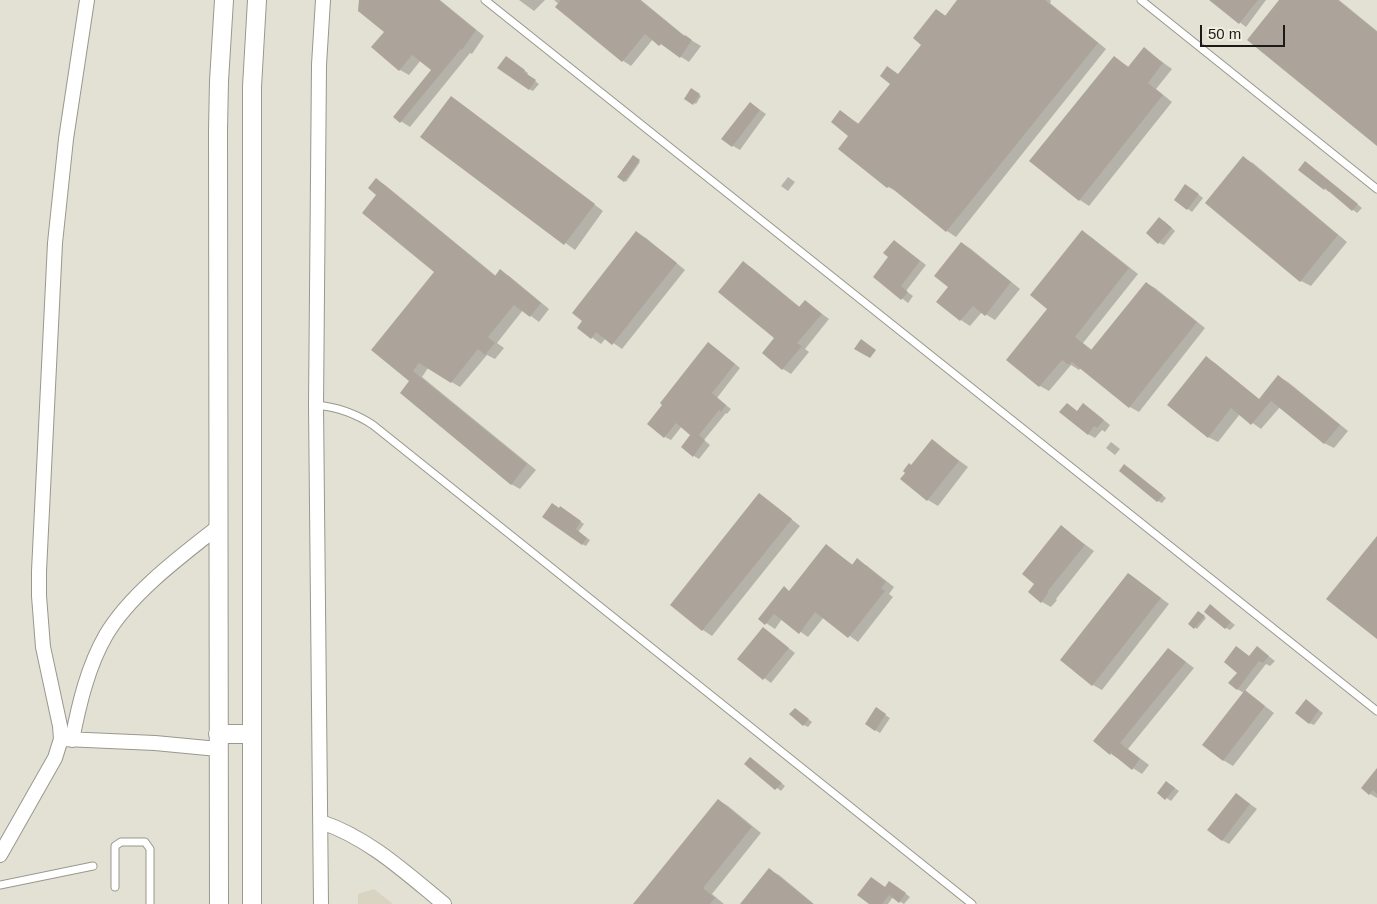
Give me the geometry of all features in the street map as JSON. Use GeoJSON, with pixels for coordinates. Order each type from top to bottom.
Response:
{"type":"FeatureCollection","features":[{"type":"Feature","properties":{"kind":"street"},"geometry":{"type":"LineString","coordinates":[[66,740],[60,726],[43,647],[39,605],[39,571],[55,243],[66,139],[87,0]]}},
{"type":"Feature","properties":{"kind":"street"},"geometry":{"type":"LineString","coordinates":[[219,904],[218,130],[224,0]]}},
{"type":"Feature","properties":{"kind":"street"},"geometry":{"type":"LineString","coordinates":[[252,904],[252,87],[257,0]]}},
{"type":"Feature","properties":{"kind":"street"},"geometry":{"type":"LineString","coordinates":[[321,904],[316,405],[319,65],[323,0]]}},
{"type":"Feature","properties":{"kind":"street"},"geometry":{"type":"LineString","coordinates":[[0,855],[66,740],[92,665],[112,625],[154,580],[218,527]]}},
{"type":"Feature","properties":{"kind":"street"},"geometry":{"type":"LineString","coordinates":[[66,740],[140,742],[218,741],[252,734]]}},
{"type":"Feature","properties":{"kind":"street"},"geometry":{"type":"LineString","coordinates":[[321,822],[346,831],[369,844],[444,904]]}},
{"type":"Feature","properties":{"kind":"lane"},"geometry":{"type":"LineString","coordinates":[[485,0],[1377,711]]}},
{"type":"Feature","properties":{"kind":"lane"},"geometry":{"type":"LineString","coordinates":[[1141,0],[1377,189]]}},
{"type":"Feature","properties":{"kind":"lane"},"geometry":{"type":"LineString","coordinates":[[316,405],[328,406],[352,413],[374,424],[972,904]]}},
{"type":"Feature","properties":{"kind":"lane"},"geometry":{"type":"LineString","coordinates":[[115,887],[115,846],[121,842],[145,842],[150,849],[150,904]]}},
{"type":"Feature","properties":{"kind":"lane"},"geometry":{"type":"LineString","coordinates":[[0,885],[92,866]]}},
{"type":"Feature","properties":{"kind":"shaded area"},"geometry":{"type":"Polygon","coordinates":[[[374,889],[393,904],[358,904],[358,894],[374,889]]]}},
{"type":"Feature","properties":{"kind":"building"},"geometry":{"type":"Polygon","coordinates":[[[359,0],[439,0],[476,30],[462,50],[400,123],[393,117],[431,70],[412,55],[399,71],[371,47],[384,32],[358,11],[359,0]]]}},
{"type":"Feature","properties":{"kind":"building"},"geometry":{"type":"Polygon","coordinates":[[[561,0],[640,0],[684,36],[692,40],[680,58],[661,44],[659,46],[645,34],[622,62],[555,7],[561,0]]]}},
{"type":"Feature","properties":{"kind":"building"},"geometry":{"type":"Polygon","coordinates":[[[957,0],[1045,0],[1098,43],[946,232],[889,186],[887,188],[838,149],[848,136],[831,122],[840,110],[858,124],[890,84],[880,76],[887,66],[898,74],[921,45],[913,38],[936,9],[945,16],[957,0]]]}},
{"type":"Feature","properties":{"kind":"building"},"geometry":{"type":"Polygon","coordinates":[[[1209,0],[1258,0],[1239,24],[1209,0]]]}},
{"type":"Feature","properties":{"kind":"building"},"geometry":{"type":"Polygon","coordinates":[[[1279,0],[1338,0],[1377,32],[1377,146],[1247,40],[1279,0]]]}},
{"type":"Feature","properties":{"kind":"building"},"geometry":{"type":"Polygon","coordinates":[[[1144,47],[1163,63],[1148,83],[1163,95],[1079,201],[1029,161],[1114,56],[1128,67],[1144,47]]]}},
{"type":"Feature","properties":{"kind":"building"},"geometry":{"type":"Polygon","coordinates":[[[506,56],[536,80],[529,90],[497,68],[506,56]]]}},
{"type":"Feature","properties":{"kind":"building"},"geometry":{"type":"Polygon","coordinates":[[[691,88],[700,94],[693,105],[684,99],[691,88]]]}},
{"type":"Feature","properties":{"kind":"building"},"geometry":{"type":"Polygon","coordinates":[[[451,96],[595,204],[564,245],[420,137],[451,96]]]}},
{"type":"Feature","properties":{"kind":"building"},"geometry":{"type":"Polygon","coordinates":[[[750,102],[760,110],[732,147],[721,139],[750,102]]]}},
{"type":"Feature","properties":{"kind":"building"},"geometry":{"type":"Polygon","coordinates":[[[633,155],[640,160],[624,182],[617,177],[633,155]]]}},
{"type":"Feature","properties":{"kind":"building"},"geometry":{"type":"Polygon","coordinates":[[[1243,156],[1338,235],[1300,282],[1205,203],[1243,156]]]}},
{"type":"Feature","properties":{"kind":"building"},"geometry":{"type":"Polygon","coordinates":[[[1305,161],[1358,204],[1352,211],[1325,188],[1324,190],[1298,170],[1305,161]]]}},
{"type":"Feature","properties":{"kind":"building"},"geometry":{"type":"Polygon","coordinates":[[[376,178],[495,276],[500,269],[541,303],[530,317],[514,305],[488,337],[495,343],[485,355],[478,349],[451,383],[419,363],[413,371],[527,464],[511,485],[400,393],[409,381],[371,350],[434,272],[362,213],[376,195],[368,188],[376,178]]]}},
{"type":"Feature","properties":{"kind":"building"},"geometry":{"type":"Polygon","coordinates":[[[1185,184],[1199,194],[1187,210],[1174,200],[1185,184]]]}},
{"type":"Feature","properties":{"kind":"building"},"geometry":{"type":"Polygon","coordinates":[[[1159,217],[1172,228],[1158,244],[1146,233],[1159,217]]]}},
{"type":"Feature","properties":{"kind":"building"},"geometry":{"type":"Polygon","coordinates":[[[1082,230],[1129,268],[1075,337],[1091,350],[1146,282],[1197,322],[1129,408],[1072,362],[1069,365],[1062,360],[1039,387],[1006,360],[1047,309],[1030,295],[1082,230]]]}},
{"type":"Feature","properties":{"kind":"building"},"geometry":{"type":"Polygon","coordinates":[[[636,231],[677,263],[612,345],[596,332],[591,339],[577,328],[582,321],[572,313],[636,231]]]}},
{"type":"Feature","properties":{"kind":"building"},"geometry":{"type":"Polygon","coordinates":[[[894,240],[920,261],[901,286],[908,292],[901,300],[873,277],[888,257],[883,253],[894,240]]]}},
{"type":"Feature","properties":{"kind":"building"},"geometry":{"type":"Polygon","coordinates":[[[961,242],[1011,282],[985,316],[973,306],[960,321],[936,302],[948,287],[934,276],[961,242]]]}},
{"type":"Feature","properties":{"kind":"building"},"geometry":{"type":"Polygon","coordinates":[[[743,261],[799,307],[805,300],[822,314],[797,343],[802,346],[782,370],[762,353],[774,338],[718,292],[743,261]]]}},
{"type":"Feature","properties":{"kind":"building"},"geometry":{"type":"Polygon","coordinates":[[[861,339],[876,350],[870,358],[854,349],[861,339]]]}},
{"type":"Feature","properties":{"kind":"building"},"geometry":{"type":"Polygon","coordinates":[[[708,342],[735,364],[712,393],[726,405],[721,412],[719,410],[699,435],[705,440],[693,457],[681,447],[690,435],[676,423],[664,438],[647,424],[662,405],[660,403],[708,342]]]}},
{"type":"Feature","properties":{"kind":"building"},"geometry":{"type":"Polygon","coordinates":[[[1206,356],[1259,399],[1278,375],[1340,425],[1324,444],[1271,401],[1251,425],[1231,408],[1208,438],[1167,405],[1206,356]]]}},
{"type":"Feature","properties":{"kind":"building"},"geometry":{"type":"Polygon","coordinates":[[[1067,403],[1077,411],[1083,403],[1104,420],[1097,428],[1094,426],[1088,435],[1059,412],[1067,403]]]}},
{"type":"Feature","properties":{"kind":"building"},"geometry":{"type":"Polygon","coordinates":[[[932,439],[959,461],[927,501],[900,479],[909,463],[911,465],[932,439]]]}},
{"type":"Feature","properties":{"kind":"building"},"geometry":{"type":"Polygon","coordinates":[[[1124,464],[1163,495],[1157,502],[1119,471],[1124,464]]]}},
{"type":"Feature","properties":{"kind":"building"},"geometry":{"type":"Polygon","coordinates":[[[759,493],[792,519],[702,631],[670,605],[759,493]]]}},
{"type":"Feature","properties":{"kind":"building"},"geometry":{"type":"Polygon","coordinates":[[[552,503],[559,508],[560,506],[581,521],[576,529],[587,538],[582,545],[542,517],[552,503]]]}},
{"type":"Feature","properties":{"kind":"building"},"geometry":{"type":"Polygon","coordinates":[[[1061,525],[1085,545],[1047,592],[1041,603],[1028,592],[1034,584],[1022,574],[1061,525]]]}},
{"type":"Feature","properties":{"kind":"building"},"geometry":{"type":"Polygon","coordinates":[[[1377,536],[1377,639],[1326,599],[1377,536]]]}},
{"type":"Feature","properties":{"kind":"building"},"geometry":{"type":"Polygon","coordinates":[[[826,544],[852,565],[857,558],[886,582],[881,588],[885,591],[848,638],[815,612],[799,634],[774,614],[765,625],[758,619],[784,586],[789,591],[826,544]]]}},
{"type":"Feature","properties":{"kind":"building"},"geometry":{"type":"Polygon","coordinates":[[[1128,573],[1161,598],[1092,686],[1060,660],[1128,573]]]}},
{"type":"Feature","properties":{"kind":"building"},"geometry":{"type":"Polygon","coordinates":[[[1210,604],[1231,622],[1225,629],[1204,612],[1210,604]]]}},
{"type":"Feature","properties":{"kind":"building"},"geometry":{"type":"Polygon","coordinates":[[[1198,611],[1205,616],[1194,629],[1188,624],[1198,611]]]}},
{"type":"Feature","properties":{"kind":"building"},"geometry":{"type":"Polygon","coordinates":[[[763,627],[789,648],[763,680],[737,659],[763,627]]]}},
{"type":"Feature","properties":{"kind":"building"},"geometry":{"type":"Polygon","coordinates":[[[1236,646],[1249,656],[1257,646],[1269,656],[1263,663],[1259,661],[1237,690],[1228,683],[1237,673],[1224,662],[1236,646]]]}},
{"type":"Feature","properties":{"kind":"building"},"geometry":{"type":"Polygon","coordinates":[[[1168,648],[1186,662],[1120,743],[1140,759],[1132,770],[1093,741],[1168,648]]]}},
{"type":"Feature","properties":{"kind":"building"},"geometry":{"type":"Polygon","coordinates":[[[1245,690],[1265,706],[1223,761],[1202,745],[1245,690]]]}},
{"type":"Feature","properties":{"kind":"building"},"geometry":{"type":"Polygon","coordinates":[[[1306,699],[1319,710],[1309,724],[1295,713],[1306,699]]]}},
{"type":"Feature","properties":{"kind":"building"},"geometry":{"type":"Polygon","coordinates":[[[876,707],[886,714],[875,731],[865,724],[876,707]]]}},
{"type":"Feature","properties":{"kind":"building"},"geometry":{"type":"Polygon","coordinates":[[[795,708],[809,719],[803,726],[789,714],[795,708]]]}},
{"type":"Feature","properties":{"kind":"building"},"geometry":{"type":"Polygon","coordinates":[[[750,757],[782,783],[775,790],[744,764],[750,757]]]}},
{"type":"Feature","properties":{"kind":"building"},"geometry":{"type":"Polygon","coordinates":[[[1377,768],[1377,794],[1373,790],[1369,795],[1361,788],[1377,768]]]}},
{"type":"Feature","properties":{"kind":"building"},"geometry":{"type":"Polygon","coordinates":[[[1166,781],[1175,788],[1165,800],[1157,793],[1166,781]]]}},
{"type":"Feature","properties":{"kind":"building"},"geometry":{"type":"Polygon","coordinates":[[[1236,793],[1250,804],[1222,841],[1207,830],[1236,793]]]}},
{"type":"Feature","properties":{"kind":"building"},"geometry":{"type":"Polygon","coordinates":[[[718,799],[752,827],[703,888],[715,898],[710,904],[633,904],[718,799]]]}},
{"type":"Feature","properties":{"kind":"building"},"geometry":{"type":"Polygon","coordinates":[[[769,868],[813,904],[740,904],[769,868]]]}},
{"type":"Feature","properties":{"kind":"building"},"geometry":{"type":"Polygon","coordinates":[[[871,877],[885,887],[889,881],[906,893],[899,903],[889,895],[882,904],[869,904],[857,895],[871,877]]]}}]}
